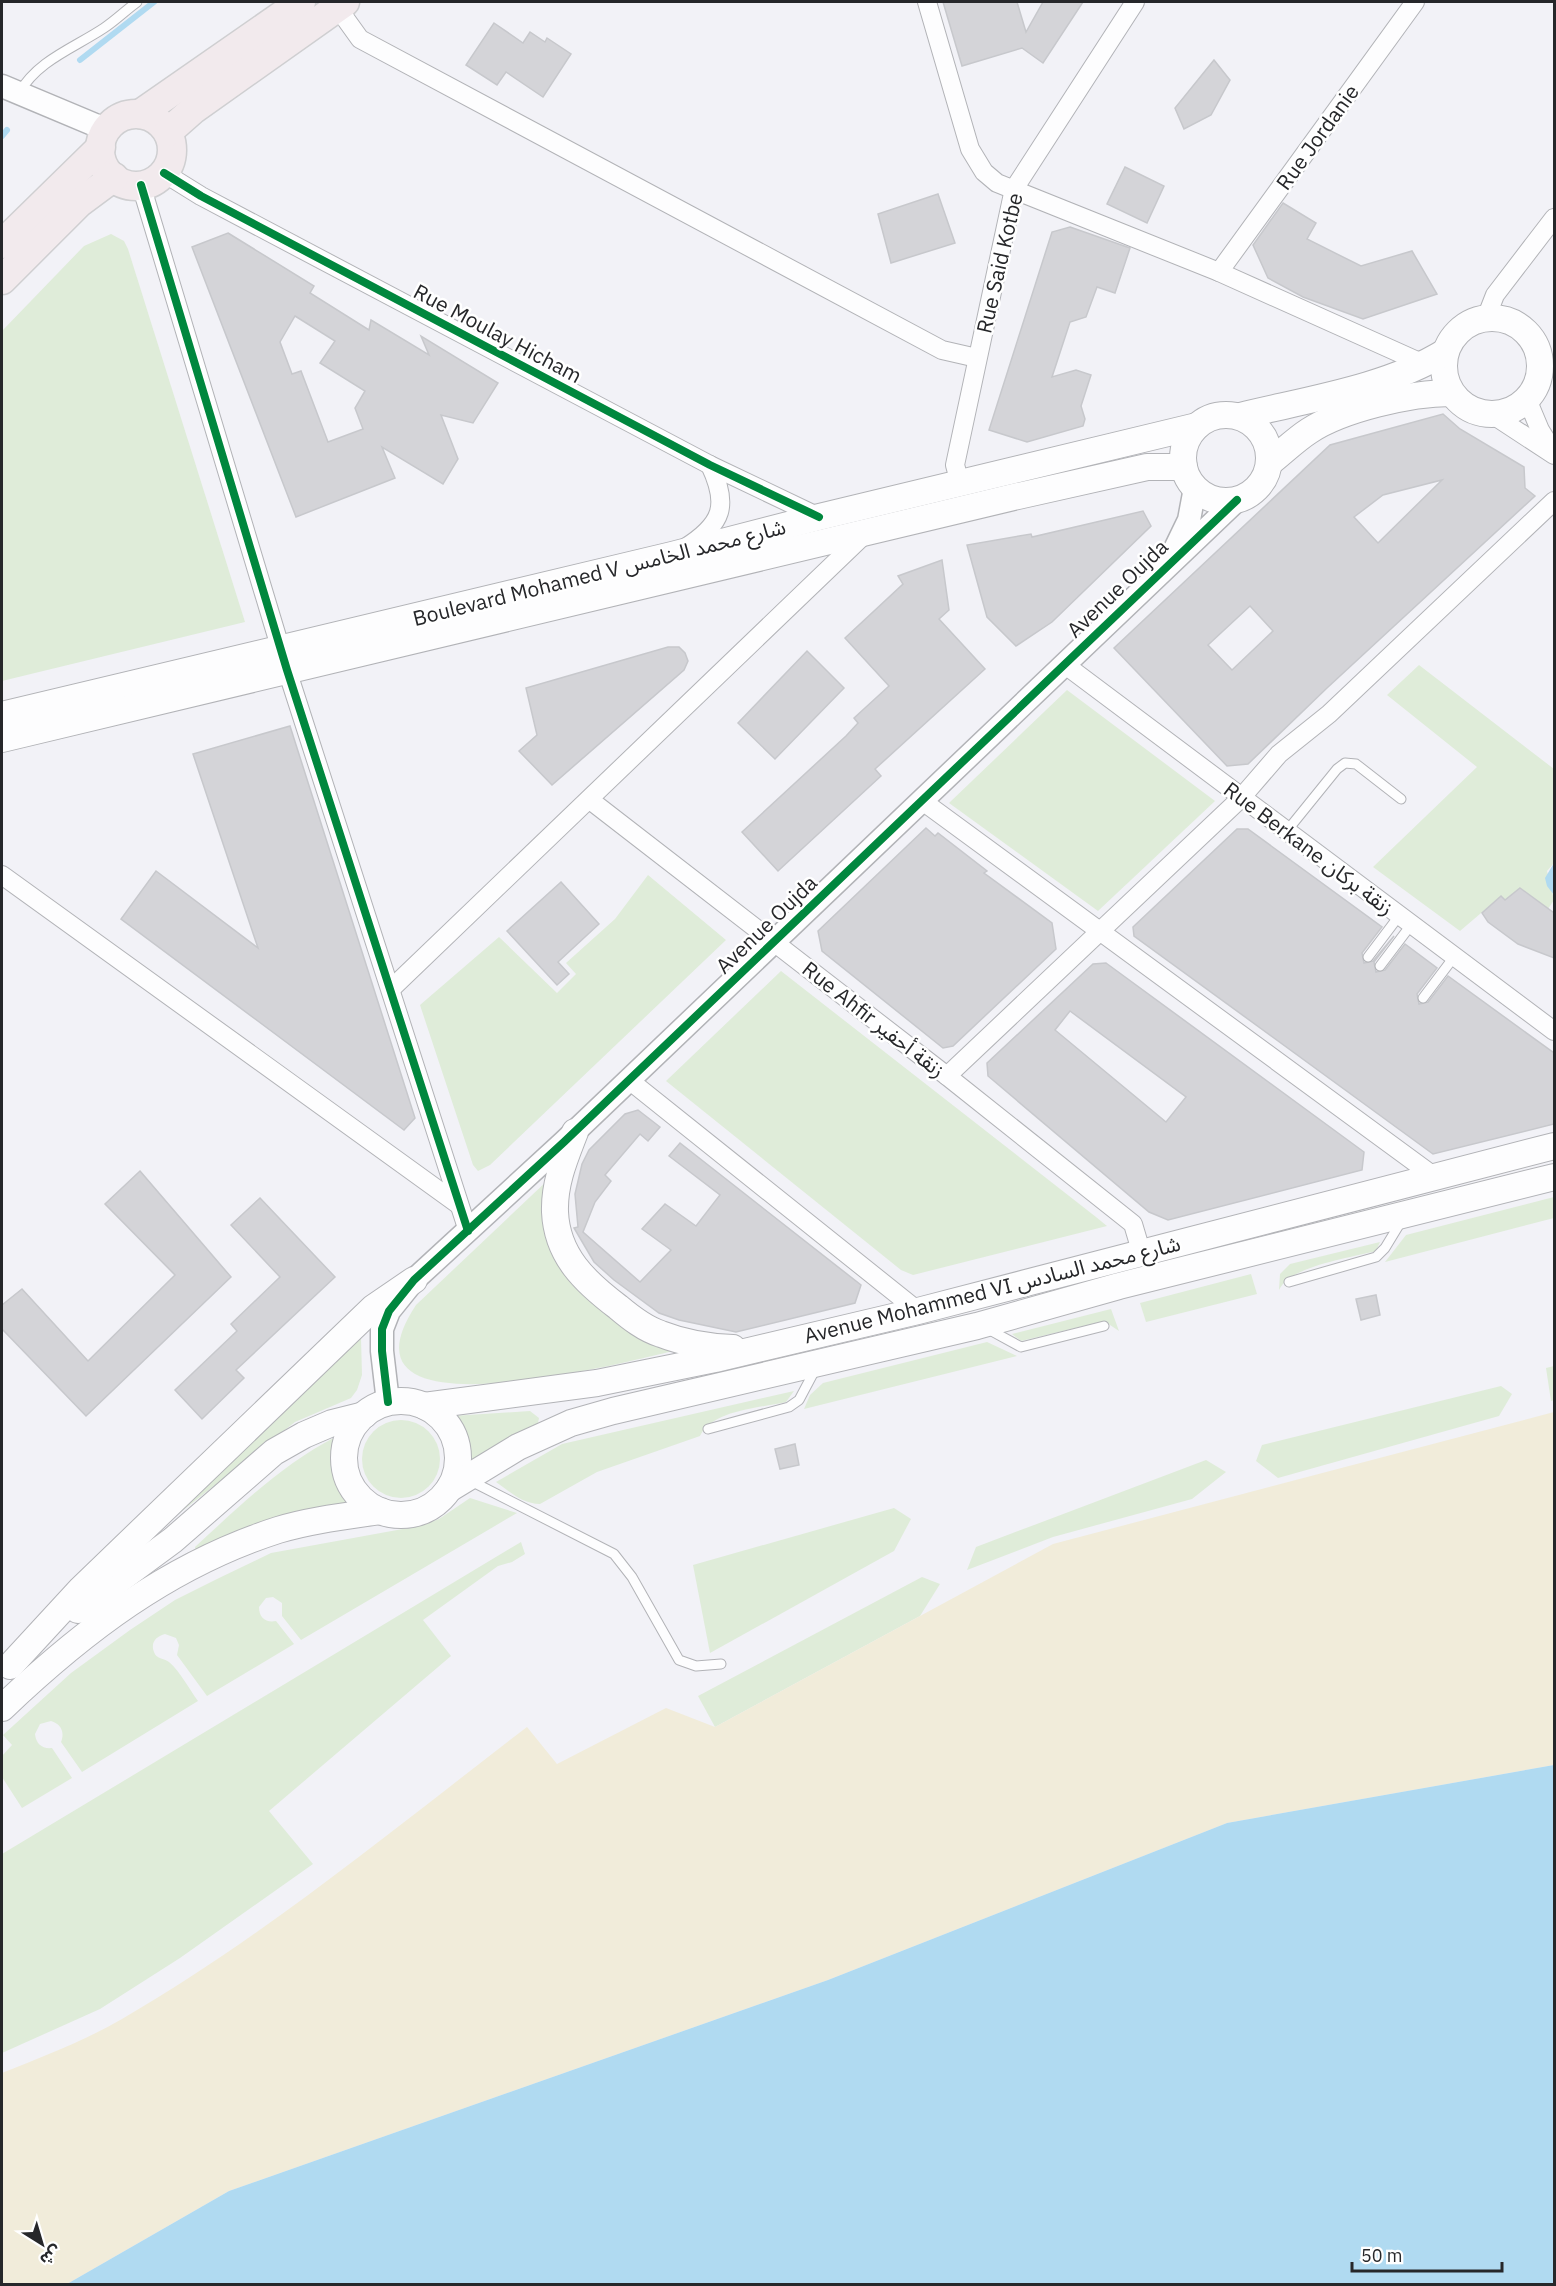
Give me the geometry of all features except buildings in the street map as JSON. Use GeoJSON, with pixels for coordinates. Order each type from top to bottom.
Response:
{"type":"FeatureCollection","features":[{"type":"Feature","properties":{"kind":"main road"},"geometry":{"type":"LineString","coordinates":[[140,114],[301,2]]}},
{"type":"Feature","properties":{"kind":"main road"},"geometry":{"type":"LineString","coordinates":[[168,132],[194,109],[341,4]]}},
{"type":"Feature","properties":{"kind":"main road"},"geometry":{"type":"LineString","coordinates":[[2,244],[104,138],[121,117],[140,114],[151,117],[168,132],[172,155],[152,179],[123,183],[114,177],[101,159],[104,138]]}},
{"type":"Feature","properties":{"kind":"main road"},"geometry":{"type":"LineString","coordinates":[[2,280],[80,203],[114,177]]}},
{"type":"Feature","properties":{"kind":"main road"},"geometry":{"type":"LineString","coordinates":[[1240,416],[1260,430],[1267,441],[1269,463],[1262,482],[1246,496],[1237,500],[1214,500],[1189,478],[1183,452],[1187,438],[1197,426],[1217,415],[1240,416],[1340,392],[1435,358],[1460,329],[1486,318],[1500,318],[1544,340],[1538,351],[1547,369],[1527,399],[1506,412],[1493,415],[1470,409],[1451,393],[1443,366],[1435,358]]}},
{"type":"Feature","properties":{"kind":"main road"},"geometry":{"type":"LineString","coordinates":[[1269,463],[1308,431],[1328,421],[1407,399],[1451,393]]}},
{"type":"Feature","properties":{"kind":"main road","name":"Boulevard Mohamed V شارع محمد الخامس"},"geometry":{"type":"LineString","coordinates":[[2,739],[672,555],[819,517],[1197,426]]}},
{"type":"Feature","properties":{"kind":"main road","name":"Boulevard Mohamed V شارع محمد الخامس"},"geometry":{"type":"LineString","coordinates":[[2,715],[284,660],[866,532],[1147,467],[1189,478]]}},
{"type":"Feature","properties":{"kind":"main road"},"geometry":{"type":"LineString","coordinates":[[575,1132],[560,1173],[555,1203],[560,1241],[576,1271],[638,1323],[659,1334],[717,1347],[754,1349]]}},
{"type":"Feature","properties":{"kind":"main road","name":"Avenue Mohammed VI شارع محمد السادس"},"geometry":{"type":"LineString","coordinates":[[424,1406],[597,1383],[754,1349],[918,1311],[1141,1251],[1554,1146]]}},
{"type":"Feature","properties":{"kind":"main road","name":"Avenue Mohammed VI شارع محمد السادس"},"geometry":{"type":"LineString","coordinates":[[458,1484],[518,1446],[571,1423],[980,1325],[1119,1286],[1554,1177]]}},
{"type":"Feature","properties":{"kind":"main road"},"geometry":{"type":"LineString","coordinates":[[6,1671],[81,1589],[373,1308],[414,1280]]}},
{"type":"Feature","properties":{"kind":"main road"},"geometry":{"type":"LineString","coordinates":[[6,1671],[58,1625],[173,1540],[274,1452],[303,1435],[332,1423],[364,1415],[388,1402],[400,1401],[424,1406],[439,1415],[451,1429],[457,1446],[458,1484],[423,1511],[395,1515],[381,1511],[364,1501],[352,1486],[345,1468],[345,1448],[352,1430],[364,1415]]}},
{"type":"Feature","properties":{"kind":"main road"},"geometry":{"type":"LineString","coordinates":[[2,1708],[101,1621],[178,1575],[228,1549],[280,1530],[381,1511]]}},
{"type":"Feature","properties":{"kind":"street"},"geometry":{"type":"LineString","coordinates":[[927,2],[970,149],[988,176],[1014,189],[1435,358]]}},
{"type":"Feature","properties":{"kind":"street","name":"Rue Said Kotbe"},"geometry":{"type":"LineString","coordinates":[[960,483],[955,465],[1014,189],[1135,2]]}},
{"type":"Feature","properties":{"kind":"street","name":"Rue Jordanie"},"geometry":{"type":"LineString","coordinates":[[1219,272],[1415,2]]}},
{"type":"Feature","properties":{"kind":"street"},"geometry":{"type":"LineString","coordinates":[[341,4],[360,39],[942,350],[978,358]]}},
{"type":"Feature","properties":{"kind":"street"},"geometry":{"type":"LineString","coordinates":[[10,90],[104,138]]}},
{"type":"Feature","properties":{"kind":"street"},"geometry":{"type":"LineString","coordinates":[[152,179],[157,245],[284,660],[468,1231]]}},
{"type":"Feature","properties":{"kind":"street","name":"Rue Moulay Hicham"},"geometry":{"type":"LineString","coordinates":[[152,179],[201,196],[710,465],[819,517]]}},
{"type":"Feature","properties":{"kind":"street"},"geometry":{"type":"LineString","coordinates":[[1486,318],[1495,295],[1554,219]]}},
{"type":"Feature","properties":{"kind":"street"},"geometry":{"type":"LineString","coordinates":[[1527,399],[1540,430],[1554,453]]}},
{"type":"Feature","properties":{"kind":"street"},"geometry":{"type":"LineString","coordinates":[[1493,415],[1554,453]]}},
{"type":"Feature","properties":{"kind":"street"},"geometry":{"type":"LineString","coordinates":[[672,555],[711,528],[719,514],[720,487],[710,465]]}},
{"type":"Feature","properties":{"kind":"street"},"geometry":{"type":"LineString","coordinates":[[1165,568],[1185,531],[1189,478]]}},
{"type":"Feature","properties":{"kind":"street","name":"Avenue Oujda"},"geometry":{"type":"LineString","coordinates":[[388,1402],[382,1351],[382,1329],[389,1311],[414,1280],[575,1132],[1237,500]]}},
{"type":"Feature","properties":{"kind":"street"},"geometry":{"type":"LineString","coordinates":[[947,1076],[1241,798],[1280,754],[1329,714],[1554,501]]}},
{"type":"Feature","properties":{"kind":"street"},"geometry":{"type":"LineString","coordinates":[[391,989],[866,532]]}},
{"type":"Feature","properties":{"kind":"street","name":"Rue Berkane زنقة بركان"},"geometry":{"type":"LineString","coordinates":[[1064,664],[1554,1031]]}},
{"type":"Feature","properties":{"kind":"street","name":"Rue Ahfir زنقة أحفير"},"geometry":{"type":"LineString","coordinates":[[590,800],[947,1076],[1133,1224],[1141,1251]]}},
{"type":"Feature","properties":{"kind":"street"},"geometry":{"type":"LineString","coordinates":[[921,800],[1436,1177]]}},
{"type":"Feature","properties":{"kind":"street"},"geometry":{"type":"LineString","coordinates":[[2,875],[459,1205]]}},
{"type":"Feature","properties":{"kind":"street"},"geometry":{"type":"LineString","coordinates":[[629,1080],[918,1311]]}},
{"type":"Feature","properties":{"kind":"lane"},"geometry":{"type":"LineString","coordinates":[[10,90],[41,66],[106,27],[137,2]]}},
{"type":"Feature","properties":{"kind":"lane"},"geometry":{"type":"LineString","coordinates":[[1286,832],[1337,769],[1345,763],[1356,764],[1401,800]]}},
{"type":"Feature","properties":{"kind":"lane"},"geometry":{"type":"LineString","coordinates":[[1368,957],[1405,920]]}},
{"type":"Feature","properties":{"kind":"lane"},"geometry":{"type":"LineString","coordinates":[[1380,966],[1405,920]]}},
{"type":"Feature","properties":{"kind":"lane"},"geometry":{"type":"LineString","coordinates":[[1423,998],[1454,957]]}},
{"type":"Feature","properties":{"kind":"lane"},"geometry":{"type":"LineString","coordinates":[[1289,1281],[1376,1257],[1392,1239],[1405,1215]]}},
{"type":"Feature","properties":{"kind":"lane"},"geometry":{"type":"LineString","coordinates":[[980,1325],[1021,1347],[1104,1326]]}},
{"type":"Feature","properties":{"kind":"lane"},"geometry":{"type":"LineString","coordinates":[[708,1429],[789,1407],[799,1400],[819,1362]]}},
{"type":"Feature","properties":{"kind":"lane"},"geometry":{"type":"LineString","coordinates":[[458,1484],[614,1554],[632,1577],[679,1660],[696,1666],[721,1664]]}},
{"type":"Feature","properties":{"kind":"green space"},"geometry":{"type":"Polygon","coordinates":[[[111,234],[124,241],[128,249],[245,622],[2,681],[2,331],[84,246],[111,234]]]}},
{"type":"Feature","properties":{"kind":"green space"},"geometry":{"type":"Polygon","coordinates":[[[1419,665],[1554,769],[1554,863],[1547,871],[1554,900],[1548,909],[1520,888],[1505,900],[1501,896],[1460,931],[1373,867],[1477,767],[1387,695],[1419,665]]]}},
{"type":"Feature","properties":{"kind":"green space"},"geometry":{"type":"Polygon","coordinates":[[[1067,690],[1215,801],[1098,911],[949,803],[1067,690]]]}},
{"type":"Feature","properties":{"kind":"green space"},"geometry":{"type":"Polygon","coordinates":[[[648,875],[726,940],[490,1165],[478,1171],[473,1165],[420,1005],[499,937],[557,993],[576,974],[566,963],[615,919],[648,875]]]}},
{"type":"Feature","properties":{"kind":"green space"},"geometry":{"type":"Polygon","coordinates":[[[781,971],[1107,1226],[913,1275],[901,1270],[666,1081],[781,971]]]}},
{"type":"Feature","properties":{"kind":"green space"},"geometry":{"type":"Polygon","coordinates":[[[549,1179],[548,1227],[678,1350],[549,1377],[494,1383],[446,1383],[412,1372],[399,1347],[416,1305],[549,1179]]]}},
{"type":"Feature","properties":{"kind":"green space"},"geometry":{"type":"Polygon","coordinates":[[[1554,1197],[1554,1218],[1385,1262],[1406,1235],[1554,1197]]]}},
{"type":"Feature","properties":{"kind":"green space"},"geometry":{"type":"Polygon","coordinates":[[[1380,1242],[1376,1251],[1322,1264],[1295,1275],[1279,1290],[1280,1274],[1290,1264],[1380,1242]]]}},
{"type":"Feature","properties":{"kind":"green space"},"geometry":{"type":"Polygon","coordinates":[[[1251,1274],[1257,1294],[1146,1322],[1140,1303],[1251,1274]]]}},
{"type":"Feature","properties":{"kind":"green space"},"geometry":{"type":"Polygon","coordinates":[[[1111,1309],[1119,1331],[1107,1323],[1100,1322],[1021,1341],[1012,1334],[1111,1309]]]}},
{"type":"Feature","properties":{"kind":"green space"},"geometry":{"type":"Polygon","coordinates":[[[361,1338],[362,1375],[357,1390],[351,1398],[295,1422],[153,1534],[361,1338]]]}},
{"type":"Feature","properties":{"kind":"green space"},"geometry":{"type":"Polygon","coordinates":[[[987,1342],[1017,1356],[804,1409],[810,1395],[823,1383],[987,1342]]]}},
{"type":"Feature","properties":{"kind":"green space"},"geometry":{"type":"Polygon","coordinates":[[[1554,1366],[1554,1400],[1551,1401],[1546,1368],[1554,1366]]]}},
{"type":"Feature","properties":{"kind":"green space"},"geometry":{"type":"Polygon","coordinates":[[[1501,1386],[1512,1394],[1499,1416],[1278,1478],[1256,1461],[1262,1445],[1501,1386]]]}},
{"type":"Feature","properties":{"kind":"green space"},"geometry":{"type":"Polygon","coordinates":[[[794,1391],[786,1402],[726,1415],[706,1427],[700,1436],[597,1472],[540,1504],[522,1499],[496,1482],[562,1444],[794,1391]]]}},
{"type":"Feature","properties":{"kind":"green space"},"geometry":{"type":"Polygon","coordinates":[[[530,1411],[539,1418],[538,1423],[467,1464],[464,1437],[452,1416],[530,1411]]]}},
{"type":"Feature","properties":{"kind":"green space"},"geometry":{"type":"Polygon","coordinates":[[[401,1420],[416,1423],[428,1432],[437,1444],[440,1459],[437,1474],[428,1486],[416,1495],[401,1498],[386,1495],[374,1486],[365,1474],[362,1459],[365,1444],[374,1432],[386,1423],[401,1420]]]}},
{"type":"Feature","properties":{"kind":"green space"},"geometry":{"type":"Polygon","coordinates":[[[337,1436],[336,1455],[339,1482],[353,1506],[196,1553],[195,1547],[262,1487],[297,1460],[337,1436]]]}},
{"type":"Feature","properties":{"kind":"green space"},"geometry":{"type":"Polygon","coordinates":[[[1206,1460],[1226,1472],[1192,1499],[1053,1537],[967,1570],[976,1547],[1206,1460]]]}},
{"type":"Feature","properties":{"kind":"green space"},"geometry":{"type":"Polygon","coordinates":[[[470,1498],[517,1513],[301,1640],[282,1616],[282,1603],[273,1597],[266,1598],[259,1607],[262,1617],[276,1621],[294,1644],[207,1696],[177,1655],[179,1645],[176,1638],[165,1634],[159,1636],[153,1645],[155,1654],[173,1666],[198,1701],[82,1772],[61,1742],[63,1735],[60,1726],[51,1721],[40,1724],[35,1734],[38,1743],[42,1747],[52,1748],[72,1778],[22,1808],[2,1777],[2,1756],[12,1745],[3,1735],[71,1673],[175,1600],[271,1553],[419,1526],[439,1519],[470,1498]]]}},
{"type":"Feature","properties":{"kind":"green space"},"geometry":{"type":"Polygon","coordinates":[[[894,1508],[911,1519],[894,1551],[710,1653],[693,1565],[894,1508]]]}},
{"type":"Feature","properties":{"kind":"green space"},"geometry":{"type":"Polygon","coordinates":[[[521,1542],[525,1554],[512,1562],[498,1566],[423,1620],[451,1656],[269,1811],[313,1864],[180,1958],[100,2009],[2,2053],[2,1854],[521,1542]]]}},
{"type":"Feature","properties":{"kind":"green space"},"geometry":{"type":"Polygon","coordinates":[[[922,1577],[940,1584],[920,1616],[715,1727],[698,1696],[922,1577]]]}},
{"type":"Feature","properties":{"kind":"sand"},"geometry":{"type":"Polygon","coordinates":[[[1554,1412],[1554,1765],[1227,1823],[828,1980],[229,2191],[67,2284],[2,2284],[2,2073],[108,2027],[227,1953],[329,1880],[527,1727],[557,1764],[666,1708],[715,1727],[1053,1544],[1554,1412]]]}},
{"type":"Feature","properties":{"kind":"water"},"geometry":{"type":"Polygon","coordinates":[[[1554,863],[1554,895],[1547,886],[1545,878],[1554,863]]]}},
{"type":"Feature","properties":{"kind":"water"},"geometry":{"type":"Polygon","coordinates":[[[1554,1765],[1554,2284],[67,2284],[229,2191],[828,1980],[1227,1823],[1554,1765]]]}},
{"type":"Feature","properties":{"kind":"waterway"},"geometry":{"type":"LineString","coordinates":[[80,60],[154,2]]}},
{"type":"Feature","properties":{"kind":"waterway"},"geometry":{"type":"LineString","coordinates":[[2,136],[7,130]]}},
{"type":"Feature","properties":{"kind":"cycle path"},"geometry":{"type":"LineString","coordinates":[[164,173],[201,196],[710,465],[819,517]]}},
{"type":"Feature","properties":{"kind":"cycle path"},"geometry":{"type":"LineString","coordinates":[[141,185],[287,670],[468,1231]]}},
{"type":"Feature","properties":{"kind":"cycle path"},"geometry":{"type":"LineString","coordinates":[[388,1402],[382,1351],[382,1329],[389,1311],[414,1280],[564,1142],[1237,500]]}}]}
